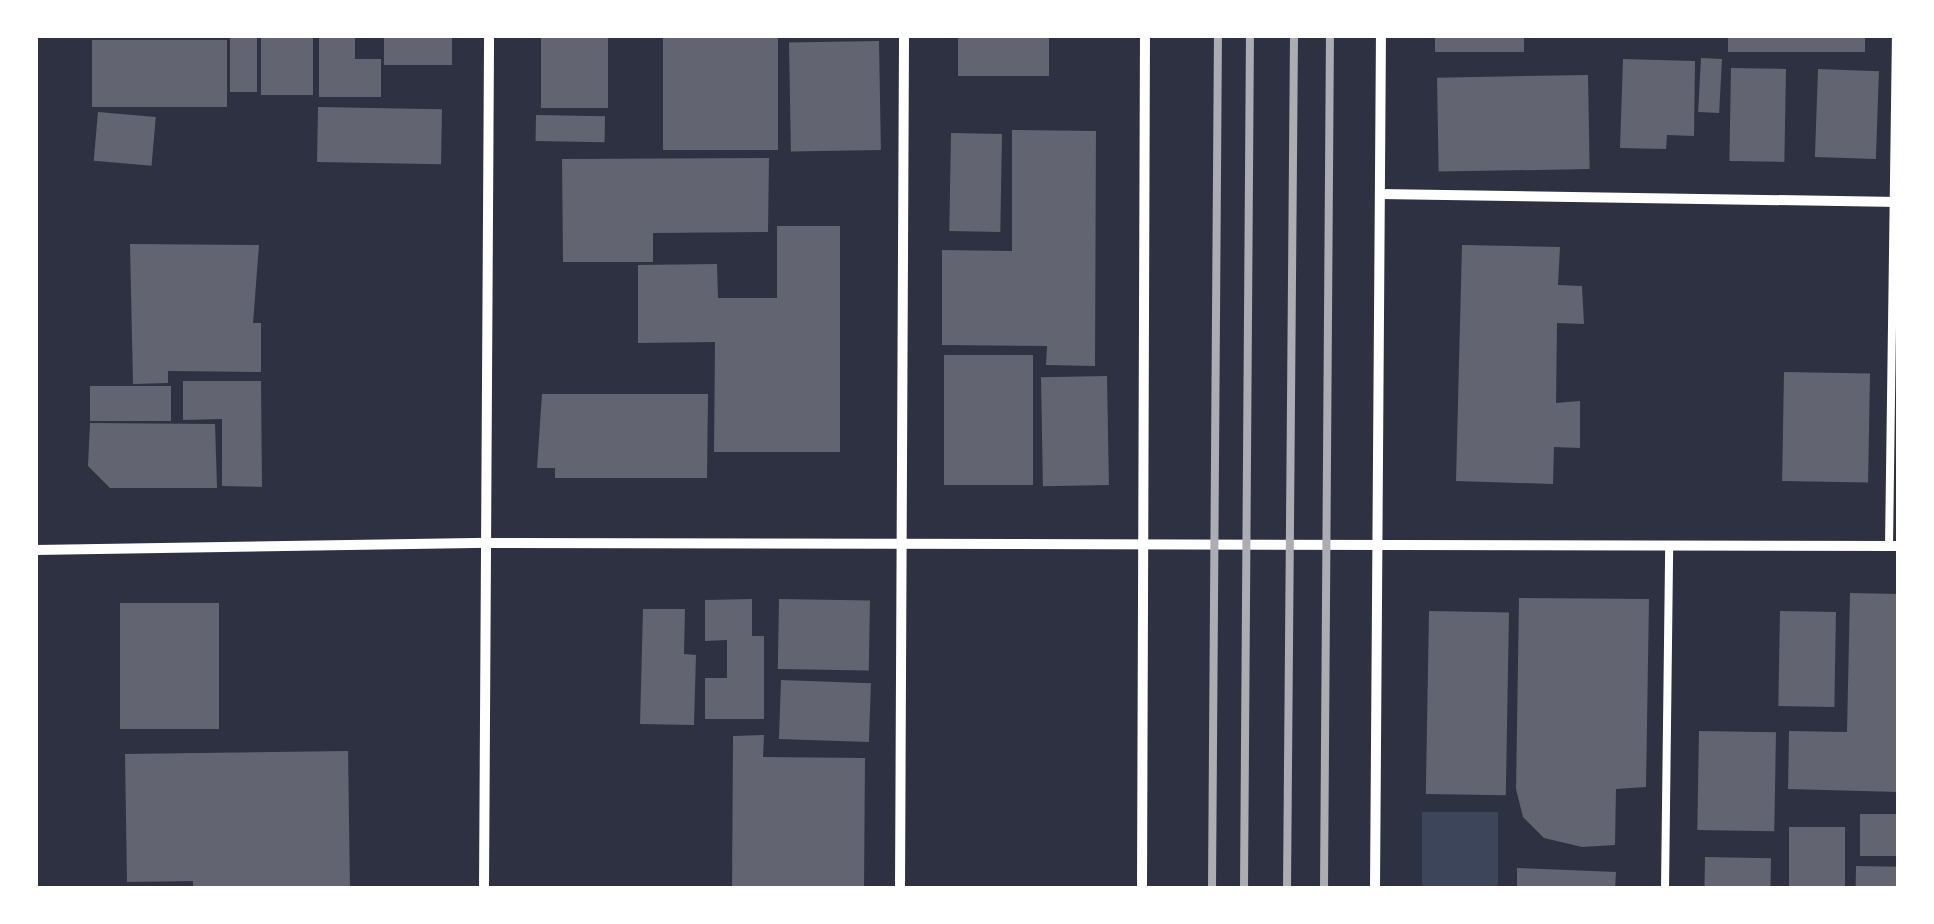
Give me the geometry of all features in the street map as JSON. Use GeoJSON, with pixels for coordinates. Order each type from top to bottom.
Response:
{"type":"FeatureCollection","features":[{"type":"Feature","properties":{"kind":"street"},"geometry":{"type":"LineString","coordinates":[[484,889],[490,543],[489,35]]}},
{"type":"Feature","properties":{"kind":"street"},"geometry":{"type":"LineString","coordinates":[[900,889],[898,544],[904,35]]}},
{"type":"Feature","properties":{"kind":"street"},"geometry":{"type":"LineString","coordinates":[[1142,889],[1145,35]]}},
{"type":"Feature","properties":{"kind":"street"},"geometry":{"type":"LineString","coordinates":[[1375,889],[1381,35]]}},
{"type":"Feature","properties":{"kind":"street"},"geometry":{"type":"LineString","coordinates":[[1380,194],[1896,202]]}},
{"type":"Feature","properties":{"kind":"street"},"geometry":{"type":"LineString","coordinates":[[35,550],[490,543],[1894,546]]}},
{"type":"Feature","properties":{"kind":"lane"},"geometry":{"type":"LineString","coordinates":[[1894,546],[1896,35]]}},
{"type":"Feature","properties":{"kind":"lane"},"geometry":{"type":"LineString","coordinates":[[1665,889],[1669,546]]}},
{"type":"Feature","properties":{"kind":"shaded area"},"geometry":{"type":"Polygon","coordinates":[[[1422,812],[1498,812],[1498,889],[1422,889],[1422,812]]]}},
{"type":"Feature","properties":{"kind":"building"},"geometry":{"type":"Polygon","coordinates":[[[230,35],[257,35],[257,92],[230,92],[230,35]]]}},
{"type":"Feature","properties":{"kind":"building"},"geometry":{"type":"Polygon","coordinates":[[[261,35],[313,35],[313,95],[261,95],[261,35]]]}},
{"type":"Feature","properties":{"kind":"building"},"geometry":{"type":"Polygon","coordinates":[[[319,35],[355,35],[355,59],[381,59],[381,97],[319,97],[319,35]]]}},
{"type":"Feature","properties":{"kind":"building"},"geometry":{"type":"Polygon","coordinates":[[[384,35],[452,35],[452,65],[384,65],[384,35]]]}},
{"type":"Feature","properties":{"kind":"building"},"geometry":{"type":"Polygon","coordinates":[[[541,35],[608,35],[608,108],[541,108],[541,35]]]}},
{"type":"Feature","properties":{"kind":"building"},"geometry":{"type":"Polygon","coordinates":[[[663,35],[778,35],[778,150],[663,150],[663,35]]]}},
{"type":"Feature","properties":{"kind":"building"},"geometry":{"type":"Polygon","coordinates":[[[958,35],[1049,35],[1049,76],[958,76],[958,35]]]}},
{"type":"Feature","properties":{"kind":"building"},"geometry":{"type":"Polygon","coordinates":[[[1435,35],[1524,35],[1524,52],[1435,52],[1435,35]]]}},
{"type":"Feature","properties":{"kind":"building"},"geometry":{"type":"Polygon","coordinates":[[[1728,35],[1865,35],[1865,52],[1728,52],[1728,35]]]}},
{"type":"Feature","properties":{"kind":"building"},"geometry":{"type":"Polygon","coordinates":[[[92,40],[227,40],[227,107],[92,107],[92,40]]]}},
{"type":"Feature","properties":{"kind":"building"},"geometry":{"type":"Polygon","coordinates":[[[879,41],[881,150],[791,152],[789,43],[879,41]]]}},
{"type":"Feature","properties":{"kind":"building"},"geometry":{"type":"Polygon","coordinates":[[[1701,58],[1722,59],[1719,113],[1698,112],[1701,58]]]}},
{"type":"Feature","properties":{"kind":"building"},"geometry":{"type":"Polygon","coordinates":[[[1623,59],[1695,61],[1694,136],[1667,135],[1666,149],[1620,148],[1623,59]]]}},
{"type":"Feature","properties":{"kind":"building"},"geometry":{"type":"Polygon","coordinates":[[[1731,68],[1786,69],[1784,162],[1729,161],[1731,68]]]}},
{"type":"Feature","properties":{"kind":"building"},"geometry":{"type":"Polygon","coordinates":[[[1818,69],[1879,71],[1876,159],[1815,157],[1818,69]]]}},
{"type":"Feature","properties":{"kind":"building"},"geometry":{"type":"Polygon","coordinates":[[[1588,75],[1590,169],[1439,172],[1437,78],[1588,75]]]}},
{"type":"Feature","properties":{"kind":"building"},"geometry":{"type":"Polygon","coordinates":[[[318,107],[442,109],[441,164],[317,162],[318,107]]]}},
{"type":"Feature","properties":{"kind":"building"},"geometry":{"type":"Polygon","coordinates":[[[98,112],[156,117],[152,166],[94,161],[98,112]]]}},
{"type":"Feature","properties":{"kind":"building"},"geometry":{"type":"Polygon","coordinates":[[[536,115],[605,116],[605,142],[536,141],[536,115]]]}},
{"type":"Feature","properties":{"kind":"building"},"geometry":{"type":"Polygon","coordinates":[[[1012,130],[1096,131],[1095,366],[1046,365],[1047,346],[942,345],[942,250],[1012,251],[1012,130]]]}},
{"type":"Feature","properties":{"kind":"building"},"geometry":{"type":"Polygon","coordinates":[[[951,133],[1002,134],[1000,232],[949,231],[951,133]]]}},
{"type":"Feature","properties":{"kind":"building"},"geometry":{"type":"Polygon","coordinates":[[[769,158],[768,232],[653,233],[653,262],[563,262],[562,159],[769,158]]]}},
{"type":"Feature","properties":{"kind":"building"},"geometry":{"type":"Polygon","coordinates":[[[777,226],[840,226],[840,452],[714,452],[715,342],[638,343],[638,265],[717,264],[718,298],[777,298],[777,226]]]}},
{"type":"Feature","properties":{"kind":"building"},"geometry":{"type":"Polygon","coordinates":[[[130,244],[259,245],[253,323],[261,323],[261,372],[168,371],[168,383],[133,384],[130,244]]]}},
{"type":"Feature","properties":{"kind":"building"},"geometry":{"type":"Polygon","coordinates":[[[1462,245],[1560,247],[1558,285],[1582,286],[1584,324],[1557,323],[1556,403],[1580,401],[1580,448],[1554,447],[1553,484],[1456,481],[1462,245]]]}},
{"type":"Feature","properties":{"kind":"building"},"geometry":{"type":"Polygon","coordinates":[[[944,355],[1033,355],[1033,485],[944,485],[944,355]]]}},
{"type":"Feature","properties":{"kind":"building"},"geometry":{"type":"Polygon","coordinates":[[[1784,372],[1870,374],[1868,482],[1782,481],[1784,372]]]}},
{"type":"Feature","properties":{"kind":"building"},"geometry":{"type":"Polygon","coordinates":[[[1107,376],[1109,485],[1043,486],[1041,377],[1107,376]]]}},
{"type":"Feature","properties":{"kind":"building"},"geometry":{"type":"Polygon","coordinates":[[[183,381],[261,381],[262,487],[222,486],[222,419],[183,420],[183,381]]]}},
{"type":"Feature","properties":{"kind":"building"},"geometry":{"type":"Polygon","coordinates":[[[90,386],[171,386],[171,421],[90,421],[90,386]]]}},
{"type":"Feature","properties":{"kind":"building"},"geometry":{"type":"Polygon","coordinates":[[[542,394],[708,394],[707,478],[555,478],[555,468],[537,468],[542,394]]]}},
{"type":"Feature","properties":{"kind":"building"},"geometry":{"type":"Polygon","coordinates":[[[90,423],[215,424],[217,488],[110,488],[88,466],[90,423]]]}},
{"type":"Feature","properties":{"kind":"building"},"geometry":{"type":"Polygon","coordinates":[[[1850,593],[1899,594],[1899,792],[1788,789],[1789,731],[1847,732],[1850,593]]]}},
{"type":"Feature","properties":{"kind":"building"},"geometry":{"type":"Polygon","coordinates":[[[1519,598],[1649,599],[1646,787],[1616,789],[1615,845],[1582,847],[1544,838],[1523,817],[1516,789],[1519,598]]]}},
{"type":"Feature","properties":{"kind":"building"},"geometry":{"type":"Polygon","coordinates":[[[752,599],[752,636],[764,636],[764,719],[705,719],[705,678],[727,678],[727,640],[705,641],[705,600],[752,599]]]}},
{"type":"Feature","properties":{"kind":"building"},"geometry":{"type":"Polygon","coordinates":[[[779,599],[870,601],[869,671],[778,669],[779,599]]]}},
{"type":"Feature","properties":{"kind":"building"},"geometry":{"type":"Polygon","coordinates":[[[120,603],[219,603],[219,729],[120,729],[120,603]]]}},
{"type":"Feature","properties":{"kind":"building"},"geometry":{"type":"Polygon","coordinates":[[[643,609],[685,609],[684,654],[696,655],[694,725],[640,724],[643,609]]]}},
{"type":"Feature","properties":{"kind":"building"},"geometry":{"type":"Polygon","coordinates":[[[1429,611],[1509,612],[1506,795],[1426,794],[1429,611]]]}},
{"type":"Feature","properties":{"kind":"building"},"geometry":{"type":"Polygon","coordinates":[[[1780,611],[1836,612],[1834,707],[1778,706],[1780,611]]]}},
{"type":"Feature","properties":{"kind":"building"},"geometry":{"type":"Polygon","coordinates":[[[781,680],[871,683],[869,742],[779,739],[781,680]]]}},
{"type":"Feature","properties":{"kind":"building"},"geometry":{"type":"Polygon","coordinates":[[[1699,731],[1776,732],[1774,831],[1697,830],[1699,731]]]}},
{"type":"Feature","properties":{"kind":"building"},"geometry":{"type":"Polygon","coordinates":[[[764,735],[763,757],[865,758],[864,889],[732,889],[733,736],[764,735]]]}},
{"type":"Feature","properties":{"kind":"building"},"geometry":{"type":"Polygon","coordinates":[[[348,751],[350,889],[193,889],[193,881],[127,882],[125,754],[348,751]]]}},
{"type":"Feature","properties":{"kind":"building"},"geometry":{"type":"Polygon","coordinates":[[[1860,814],[1899,814],[1899,856],[1860,856],[1860,814]]]}},
{"type":"Feature","properties":{"kind":"building"},"geometry":{"type":"Polygon","coordinates":[[[1789,827],[1845,827],[1845,889],[1789,889],[1789,827]]]}},
{"type":"Feature","properties":{"kind":"building"},"geometry":{"type":"Polygon","coordinates":[[[1705,857],[1771,858],[1770,889],[1704,889],[1705,857]]]}},
{"type":"Feature","properties":{"kind":"building"},"geometry":{"type":"Polygon","coordinates":[[[1856,866],[1899,867],[1899,889],[1856,889],[1856,866]]]}},
{"type":"Feature","properties":{"kind":"building"},"geometry":{"type":"Polygon","coordinates":[[[1517,868],[1616,872],[1615,889],[1517,889],[1517,868]]]}},
{"type":"Feature","properties":{"kind":"railway"},"geometry":{"type":"LineString","coordinates":[[1212,889],[1218,35]]}},
{"type":"Feature","properties":{"kind":"railway"},"geometry":{"type":"LineString","coordinates":[[1244,889],[1250,35]]}},
{"type":"Feature","properties":{"kind":"railway"},"geometry":{"type":"LineString","coordinates":[[1287,889],[1294,35]]}},
{"type":"Feature","properties":{"kind":"railway"},"geometry":{"type":"LineString","coordinates":[[1324,889],[1330,35]]}}]}
